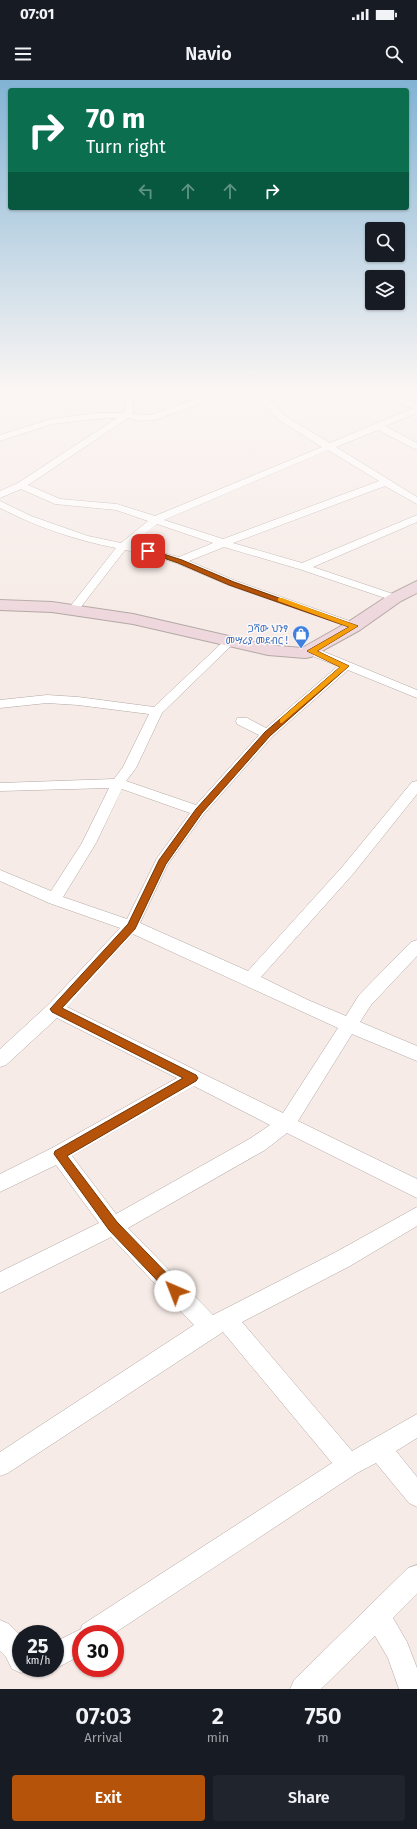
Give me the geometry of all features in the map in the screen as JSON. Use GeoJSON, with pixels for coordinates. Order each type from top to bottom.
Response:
{"type":"FeatureCollection","features":[{"type":"Feature","properties":{"kind":"main road"},"geometry":{"type":"LineString","coordinates":[[0,605],[52,607],[133,619],[268,650],[305,653],[354,626],[395,598],[417,586]]}},
{"type":"Feature","properties":{"kind":"street"},"geometry":{"type":"LineString","coordinates":[[0,495],[21,485],[53,464]]}},
{"type":"Feature","properties":{"kind":"street"},"geometry":{"type":"LineString","coordinates":[[72,610],[123,546],[155,520],[288,464]]}},
{"type":"Feature","properties":{"kind":"street"},"geometry":{"type":"LineString","coordinates":[[357,464],[417,501]]}},
{"type":"Feature","properties":{"kind":"street"},"geometry":{"type":"LineString","coordinates":[[180,561],[223,543],[386,482]]}},
{"type":"Feature","properties":{"kind":"street"},"geometry":{"type":"LineString","coordinates":[[21,485],[58,502],[110,506],[223,543],[303,567],[395,598]]}},
{"type":"Feature","properties":{"kind":"street"},"geometry":{"type":"LineString","coordinates":[[0,504],[28,518],[86,539],[148,551],[180,561],[232,583],[354,626]]}},
{"type":"Feature","properties":{"kind":"street"},"geometry":{"type":"LineString","coordinates":[[303,567],[417,518]]}},
{"type":"Feature","properties":{"kind":"street"},"geometry":{"type":"LineString","coordinates":[[54,899],[95,835],[106,814],[118,783],[129,768],[158,711],[230,641]]}},
{"type":"Feature","properties":{"kind":"street"},"geometry":{"type":"LineString","coordinates":[[311,651],[417,694]]}},
{"type":"Feature","properties":{"kind":"street"},"geometry":{"type":"LineString","coordinates":[[0,1060],[55,1009],[131,926],[162,862],[199,811],[268,734],[345,666]]}},
{"type":"Feature","properties":{"kind":"street"},"geometry":{"type":"LineString","coordinates":[[0,704],[47,700],[158,711]]}},
{"type":"Feature","properties":{"kind":"street"},"geometry":{"type":"LineString","coordinates":[[242,721],[268,734]]}},
{"type":"Feature","properties":{"kind":"street"},"geometry":{"type":"LineString","coordinates":[[0,787],[118,783],[199,811]]}},
{"type":"Feature","properties":{"kind":"street"},"geometry":{"type":"LineString","coordinates":[[250,979],[348,870],[417,785]]}},
{"type":"Feature","properties":{"kind":"street"},"geometry":{"type":"LineString","coordinates":[[0,876],[54,899],[131,926],[250,979],[302,1005],[417,1054]]}},
{"type":"Feature","properties":{"kind":"street"},"geometry":{"type":"LineString","coordinates":[[0,1283],[113,1226],[258,1144],[286,1124],[365,1000],[417,946]]}},
{"type":"Feature","properties":{"kind":"street"},"geometry":{"type":"LineString","coordinates":[[55,1009],[417,1189]]}},
{"type":"Feature","properties":{"kind":"street"},"geometry":{"type":"LineString","coordinates":[[0,1183],[59,1154],[193,1078]]}},
{"type":"Feature","properties":{"kind":"street"},"geometry":{"type":"LineString","coordinates":[[59,1154],[113,1226],[218,1323],[349,1465]]}},
{"type":"Feature","properties":{"kind":"street"},"geometry":{"type":"LineString","coordinates":[[0,1465],[218,1323],[343,1259],[417,1216]]}},
{"type":"Feature","properties":{"kind":"street"},"geometry":{"type":"LineString","coordinates":[[105,1625],[349,1465],[379,1449],[417,1425]]}},
{"type":"Feature","properties":{"kind":"street"},"geometry":{"type":"LineString","coordinates":[[379,1449],[417,1494]]}},
{"type":"Feature","properties":{"kind":"street"},"geometry":{"type":"LineString","coordinates":[[303,1689],[417,1577]]}},
{"type":"Feature","properties":{"kind":"street"},"geometry":{"type":"LineString","coordinates":[[378,1616],[398,1651],[412,1689]]}},
{"type":"Feature","properties":{"kind":"street"},"geometry":{"type":"LineString","coordinates":[[0,1633],[12,1645]]}},
{"type":"Feature","properties":{"kind":"slow traffic"},"geometry":{"type":"LineString","coordinates":[[280,600],[354,626],[311,651],[345,666],[282,721]]}},
{"type":"Feature","properties":{"kind":"place","name":"ጋሻው ህንፃ መሣሪያ መደብር !"},"geometry":{"type":"Point","coordinates":[301,649]}},
{"type":"Feature","properties":{"kind":"route"},"geometry":{"type":"LineString","coordinates":[[148,551],[180,561],[232,583],[354,626],[311,651],[345,666],[268,734],[199,811],[162,862],[131,926],[55,1009],[193,1078],[155,1098],[59,1154],[113,1226],[175,1291]]}}]}
